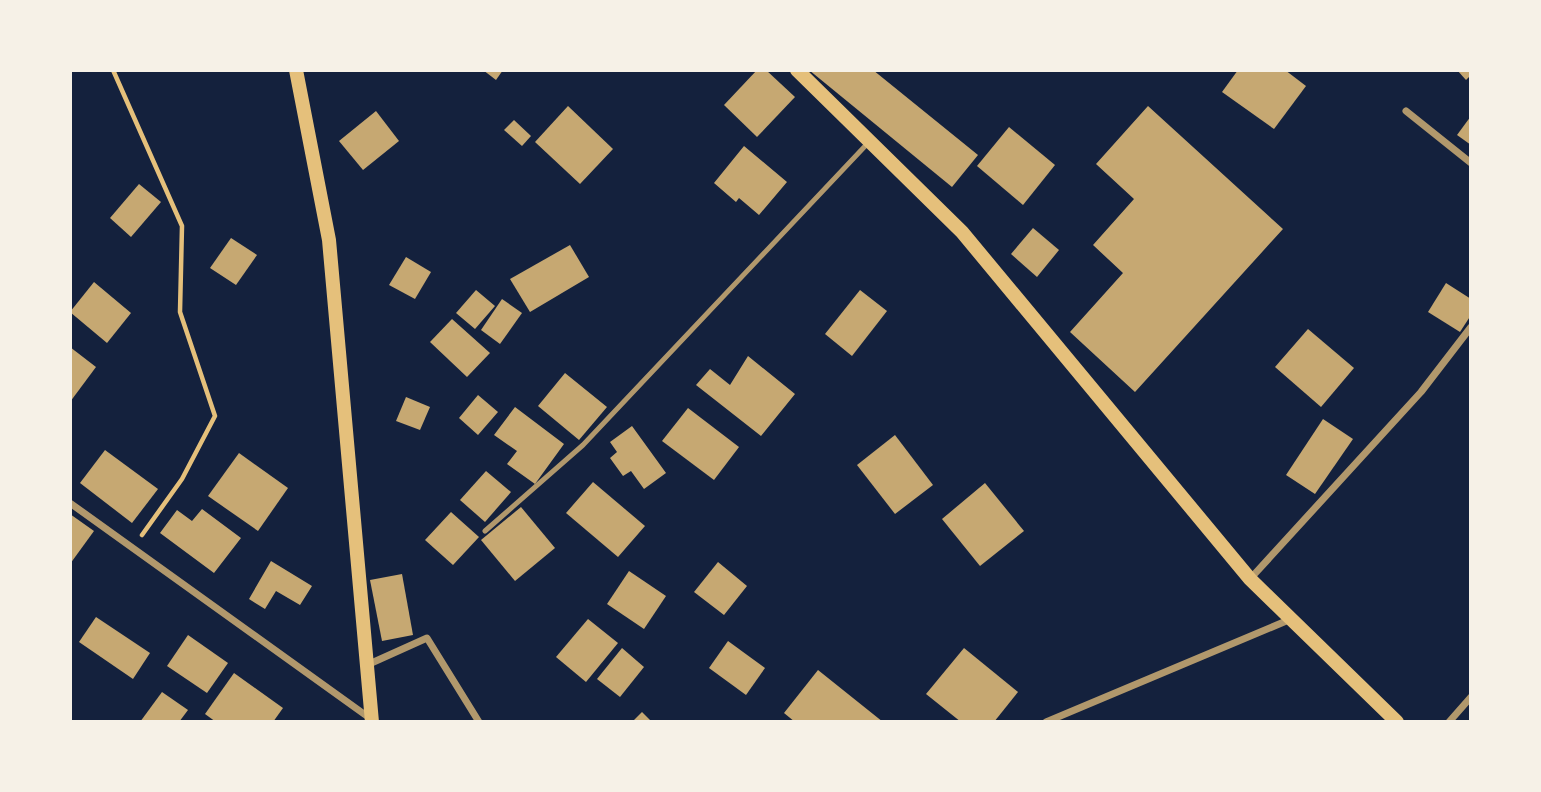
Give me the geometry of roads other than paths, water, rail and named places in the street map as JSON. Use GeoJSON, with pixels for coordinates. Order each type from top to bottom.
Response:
{"type":"FeatureCollection","features":[{"type":"Feature","properties":{"kind":"main road"},"geometry":{"type":"LineString","coordinates":[[296,70],[329,240],[372,721]]}},
{"type":"Feature","properties":{"kind":"main road"},"geometry":{"type":"LineString","coordinates":[[797,70],[962,232],[1250,579],[1397,722]]}},
{"type":"Feature","properties":{"kind":"street"},"geometry":{"type":"LineString","coordinates":[[1406,111],[1471,163]]}},
{"type":"Feature","properties":{"kind":"street"},"geometry":{"type":"LineString","coordinates":[[1250,579],[1421,392],[1471,327]]}},
{"type":"Feature","properties":{"kind":"street"},"geometry":{"type":"LineString","coordinates":[[70,503],[372,721]]}},
{"type":"Feature","properties":{"kind":"street"},"geometry":{"type":"LineString","coordinates":[[1046,722],[1291,619]]}},
{"type":"Feature","properties":{"kind":"street"},"geometry":{"type":"LineString","coordinates":[[367,665],[427,638],[479,722]]}},
{"type":"Feature","properties":{"kind":"street"},"geometry":{"type":"LineString","coordinates":[[1449,722],[1471,697]]}},
{"type":"Feature","properties":{"kind":"lane"},"geometry":{"type":"LineString","coordinates":[[485,531],[583,446],[870,141]]}}]}
